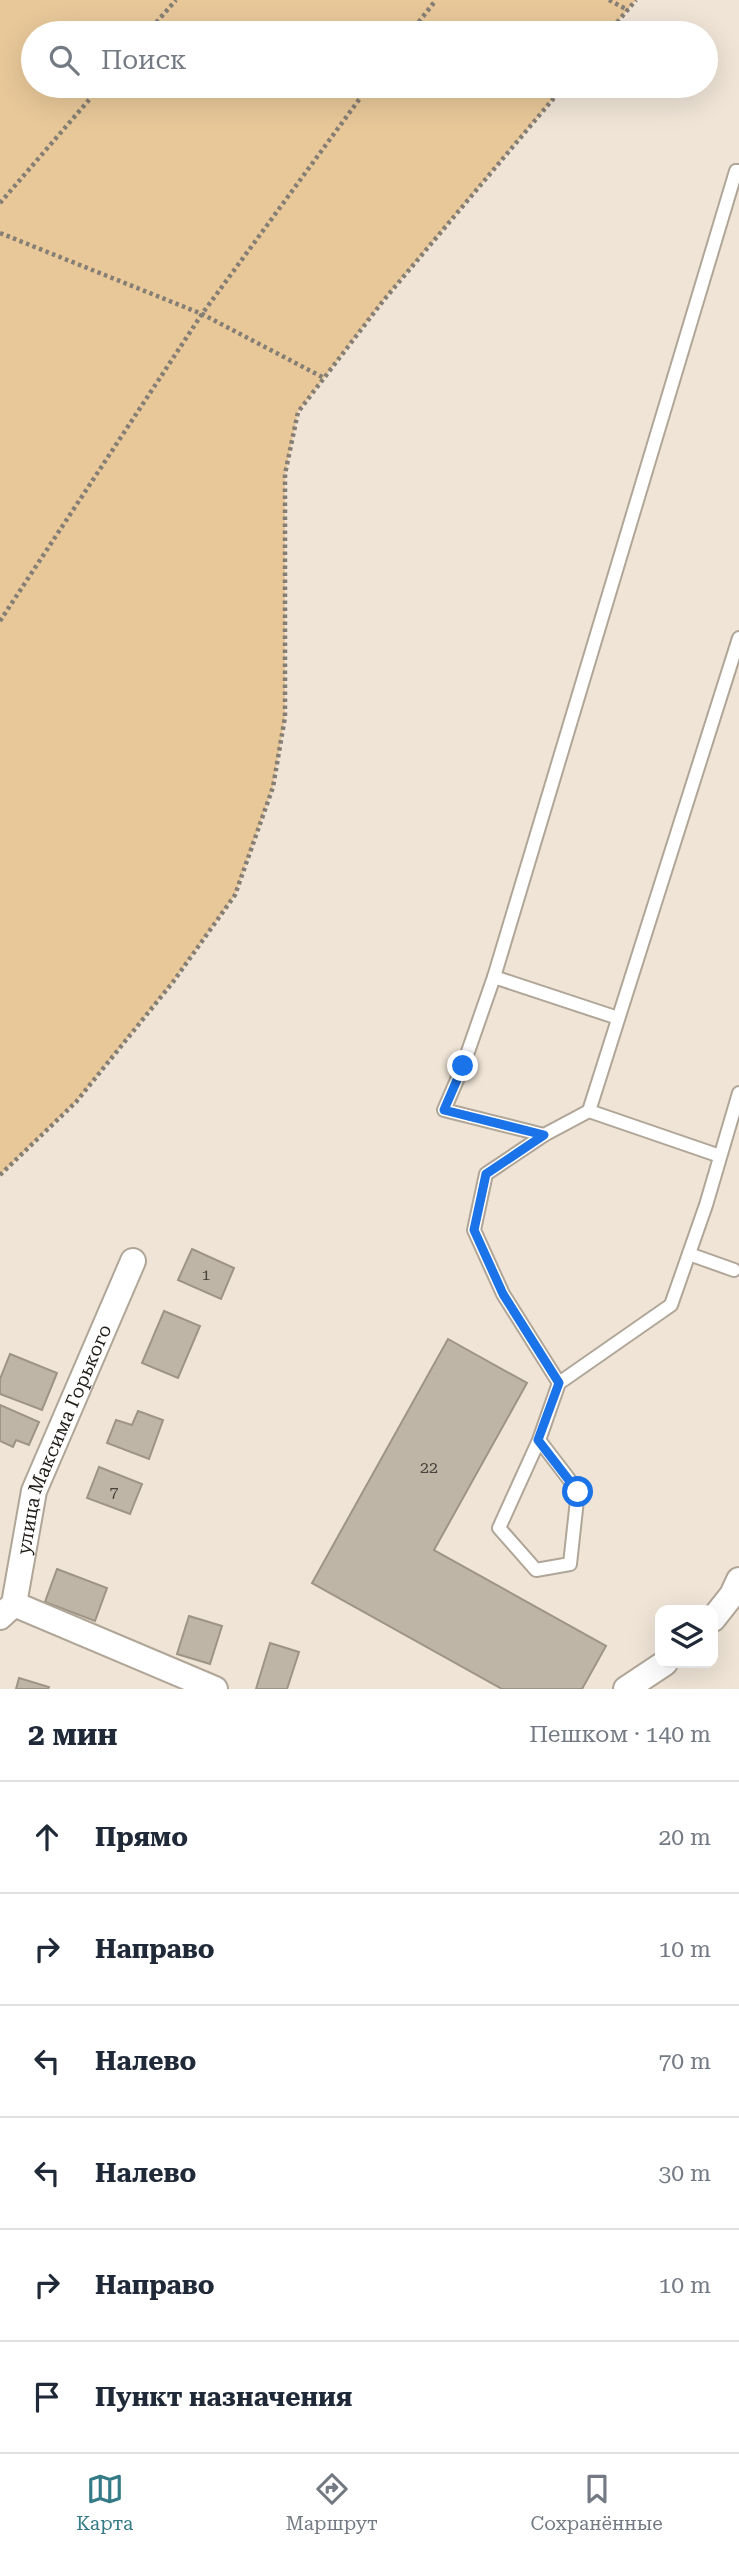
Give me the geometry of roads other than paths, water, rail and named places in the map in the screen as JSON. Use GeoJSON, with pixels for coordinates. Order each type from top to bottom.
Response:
{"type":"FeatureCollection","features":[{"type":"Feature","properties":{"kind":"street","name":"улица Максима Горького"},"geometry":{"type":"LineString","coordinates":[[7,1610],[34,1491],[133,1261]]}},
{"type":"Feature","properties":{"kind":"street"},"geometry":{"type":"LineString","coordinates":[[718,1614],[737,1594]]}},
{"type":"Feature","properties":{"kind":"street"},"geometry":{"type":"LineString","coordinates":[[7,1610],[215,1689]]}},
{"type":"Feature","properties":{"kind":"street"},"geometry":{"type":"LineString","coordinates":[[626,1689],[658,1668]]}},
{"type":"Feature","properties":{"kind":"lane"},"geometry":{"type":"LineString","coordinates":[[544,1135],[444,1110],[463,1066],[494,977],[736,171],[739,171]]}},
{"type":"Feature","properties":{"kind":"lane"},"geometry":{"type":"LineString","coordinates":[[559,1383],[503,1294],[474,1230],[486,1174],[544,1135],[589,1111],[739,638]]}},
{"type":"Feature","properties":{"kind":"lane"},"geometry":{"type":"LineString","coordinates":[[494,977],[618,1018]]}},
{"type":"Feature","properties":{"kind":"lane"},"geometry":{"type":"LineString","coordinates":[[538,1440],[578,1492],[570,1564],[536,1570],[499,1528],[538,1440],[559,1383],[671,1305],[739,1093]]}},
{"type":"Feature","properties":{"kind":"lane"},"geometry":{"type":"LineString","coordinates":[[589,1111],[720,1156]]}},
{"type":"Feature","properties":{"kind":"lane"},"geometry":{"type":"LineString","coordinates":[[689,1254],[734,1270]]}}]}
